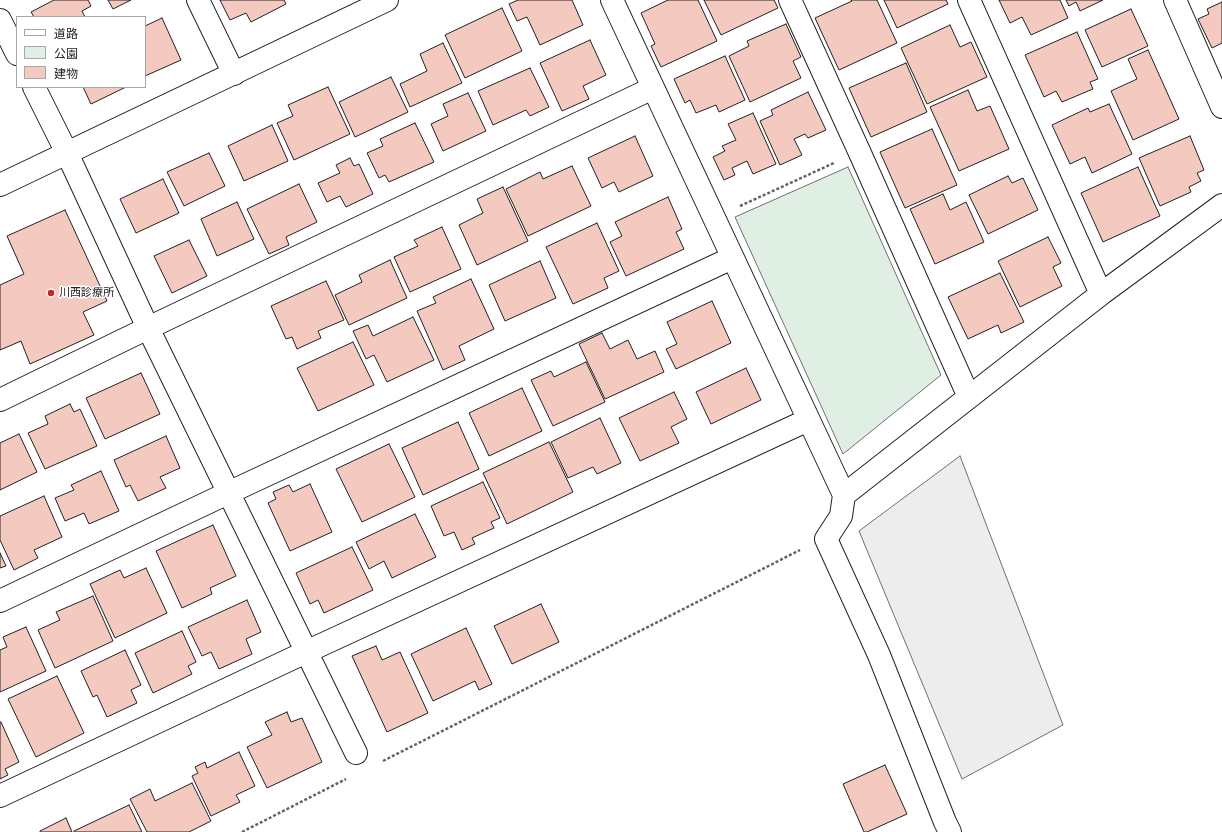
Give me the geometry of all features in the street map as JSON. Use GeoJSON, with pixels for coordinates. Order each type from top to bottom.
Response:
{"type":"FeatureCollection","features":[{"type":"Feature","properties":{"kind":"street"},"geometry":{"type":"LineString","coordinates":[[198,0],[234,74]]}},
{"type":"Feature","properties":{"kind":"street"},"geometry":{"type":"LineString","coordinates":[[0,186],[387,0]]}},
{"type":"Feature","properties":{"kind":"street"},"geometry":{"type":"LineString","coordinates":[[612,0],[844,495],[841,516],[826,539],[880,655],[950,832]]}},
{"type":"Feature","properties":{"kind":"street"},"geometry":{"type":"LineString","coordinates":[[790,0],[860,151],[969,397]]}},
{"type":"Feature","properties":{"kind":"street"},"geometry":{"type":"LineString","coordinates":[[969,0],[1101,294]]}},
{"type":"Feature","properties":{"kind":"street"},"geometry":{"type":"LineString","coordinates":[[1175,0],[1222,107]]}},
{"type":"Feature","properties":{"kind":"street"},"geometry":{"type":"LineString","coordinates":[[0,20],[16,52]]}},
{"type":"Feature","properties":{"kind":"street"},"geometry":{"type":"LineString","coordinates":[[34,88],[67,153],[148,328],[356,753]]}},
{"type":"Feature","properties":{"kind":"street"},"geometry":{"type":"LineString","coordinates":[[0,400],[653,88]]}},
{"type":"Feature","properties":{"kind":"street"},"geometry":{"type":"LineString","coordinates":[[844,495],[1101,294],[1222,205]]}},
{"type":"Feature","properties":{"kind":"street"},"geometry":{"type":"LineString","coordinates":[[0,601],[228,492],[732,258]]}},
{"type":"Feature","properties":{"kind":"street"},"geometry":{"type":"LineString","coordinates":[[0,796],[306,652],[808,420]]}},
{"type":"Feature","properties":{"kind":"path"},"geometry":{"type":"LineString","coordinates":[[714,218],[860,151]]}},
{"type":"Feature","properties":{"kind":"path"},"geometry":{"type":"LineString","coordinates":[[378,764],[799,551],[826,539]]}},
{"type":"Feature","properties":{"kind":"path"},"geometry":{"type":"LineString","coordinates":[[242,832],[350,778]]}},
{"type":"Feature","properties":{"kind":"green space"},"geometry":{"type":"Polygon","coordinates":[[[848,167],[941,375],[843,454],[735,217],[848,167]]]}},
{"type":"Feature","properties":{"kind":"shaded area"},"geometry":{"type":"Polygon","coordinates":[[[960,456],[1063,725],[962,779],[859,531],[960,456]]]}},
{"type":"Feature","properties":{"kind":"building"},"geometry":{"type":"Polygon","coordinates":[[[54,0],[88,0],[91,6],[82,11],[84,16],[33,16],[31,12],[54,0]]]}},
{"type":"Feature","properties":{"kind":"building"},"geometry":{"type":"Polygon","coordinates":[[[108,0],[131,0],[113,9],[108,0]]]}},
{"type":"Feature","properties":{"kind":"building"},"geometry":{"type":"Polygon","coordinates":[[[220,0],[284,0],[286,4],[251,22],[246,13],[230,20],[220,0]]]}},
{"type":"Feature","properties":{"kind":"building"},"geometry":{"type":"Polygon","coordinates":[[[518,0],[572,0],[583,25],[540,45],[527,17],[517,21],[509,4],[518,0]]]}},
{"type":"Feature","properties":{"kind":"building"},"geometry":{"type":"Polygon","coordinates":[[[668,0],[698,0],[717,41],[661,67],[651,46],[655,44],[641,13],[668,0]]]}},
{"type":"Feature","properties":{"kind":"building"},"geometry":{"type":"Polygon","coordinates":[[[704,0],[774,0],[778,8],[721,35],[704,0]]]}},
{"type":"Feature","properties":{"kind":"building"},"geometry":{"type":"Polygon","coordinates":[[[851,0],[877,0],[897,43],[839,70],[815,18],[852,1],[851,0]]]}},
{"type":"Feature","properties":{"kind":"building"},"geometry":{"type":"Polygon","coordinates":[[[884,0],[946,0],[948,4],[897,28],[884,0]]]}},
{"type":"Feature","properties":{"kind":"building"},"geometry":{"type":"Polygon","coordinates":[[[999,0],[1060,0],[1068,18],[1031,35],[1022,17],[1010,23],[999,0]]]}},
{"type":"Feature","properties":{"kind":"building"},"geometry":{"type":"Polygon","coordinates":[[[1066,0],[1103,0],[1080,11],[1076,2],[1069,6],[1066,0]]]}},
{"type":"Feature","properties":{"kind":"building"},"geometry":{"type":"Polygon","coordinates":[[[1222,2],[1222,43],[1212,48],[1198,19],[1209,14],[1207,9],[1222,2]]]}},
{"type":"Feature","properties":{"kind":"building"},"geometry":{"type":"Polygon","coordinates":[[[502,8],[522,51],[465,78],[445,35],[502,8]]]}},
{"type":"Feature","properties":{"kind":"building"},"geometry":{"type":"Polygon","coordinates":[[[1131,9],[1148,46],[1102,67],[1085,30],[1131,9]]]}},
{"type":"Feature","properties":{"kind":"building"},"geometry":{"type":"Polygon","coordinates":[[[162,18],[181,60],[146,76],[146,26],[162,18]]]}},
{"type":"Feature","properties":{"kind":"building"},"geometry":{"type":"Polygon","coordinates":[[[786,24],[801,57],[793,61],[801,78],[750,102],[729,56],[749,46],[747,41],[786,24]]]}},
{"type":"Feature","properties":{"kind":"building"},"geometry":{"type":"Polygon","coordinates":[[[950,25],[960,47],[971,42],[987,77],[927,104],[901,48],[950,25]]]}},
{"type":"Feature","properties":{"kind":"building"},"geometry":{"type":"Polygon","coordinates":[[[1077,32],[1098,79],[1090,82],[1093,89],[1062,102],[1056,91],[1044,97],[1025,55],[1077,32]]]}},
{"type":"Feature","properties":{"kind":"building"},"geometry":{"type":"Polygon","coordinates":[[[590,40],[606,75],[583,86],[589,99],[562,111],[540,63],[590,40]]]}},
{"type":"Feature","properties":{"kind":"building"},"geometry":{"type":"Polygon","coordinates":[[[443,43],[462,83],[410,107],[400,84],[427,71],[420,54],[443,43]]]}},
{"type":"Feature","properties":{"kind":"building"},"geometry":{"type":"Polygon","coordinates":[[[1148,50],[1179,119],[1133,140],[1111,91],[1137,79],[1128,59],[1148,50]]]}},
{"type":"Feature","properties":{"kind":"building"},"geometry":{"type":"Polygon","coordinates":[[[725,56],[745,100],[719,112],[716,105],[696,113],[690,100],[685,103],[674,79],[725,56]]]}},
{"type":"Feature","properties":{"kind":"building"},"geometry":{"type":"Polygon","coordinates":[[[906,63],[927,112],[871,137],[849,88],[906,63]]]}},
{"type":"Feature","properties":{"kind":"building"},"geometry":{"type":"Polygon","coordinates":[[[530,68],[549,107],[530,116],[526,110],[493,125],[478,91],[530,68]]]}},
{"type":"Feature","properties":{"kind":"building"},"geometry":{"type":"Polygon","coordinates":[[[391,77],[408,112],[355,137],[339,102],[391,77]]]}},
{"type":"Feature","properties":{"kind":"building"},"geometry":{"type":"Polygon","coordinates":[[[328,87],[350,134],[294,160],[277,123],[293,116],[288,105],[328,87]]]}},
{"type":"Feature","properties":{"kind":"building"},"geometry":{"type":"Polygon","coordinates":[[[83,88],[124,88],[91,104],[83,88]]]}},
{"type":"Feature","properties":{"kind":"building"},"geometry":{"type":"Polygon","coordinates":[[[968,90],[977,111],[990,106],[1009,149],[959,171],[930,107],[968,90]]]}},
{"type":"Feature","properties":{"kind":"building"},"geometry":{"type":"Polygon","coordinates":[[[808,92],[826,130],[808,138],[805,134],[794,139],[802,155],[780,165],[760,121],[773,115],[771,110],[808,92]]]}},
{"type":"Feature","properties":{"kind":"building"},"geometry":{"type":"Polygon","coordinates":[[[468,93],[486,131],[443,151],[431,124],[448,116],[443,104],[468,93]]]}},
{"type":"Feature","properties":{"kind":"building"},"geometry":{"type":"Polygon","coordinates":[[[1109,104],[1132,154],[1092,173],[1085,157],[1070,164],[1052,125],[1088,108],[1090,112],[1109,104]]]}},
{"type":"Feature","properties":{"kind":"building"},"geometry":{"type":"Polygon","coordinates":[[[753,113],[776,164],[753,174],[747,161],[732,168],[735,175],[724,180],[713,157],[725,151],[722,146],[736,140],[728,124],[753,113]]]}},
{"type":"Feature","properties":{"kind":"building"},"geometry":{"type":"Polygon","coordinates":[[[415,123],[434,162],[389,182],[385,175],[379,178],[367,153],[383,146],[380,139],[415,123]]]}},
{"type":"Feature","properties":{"kind":"building"},"geometry":{"type":"Polygon","coordinates":[[[272,125],[288,161],[244,181],[228,146],[272,125]]]}},
{"type":"Feature","properties":{"kind":"building"},"geometry":{"type":"Polygon","coordinates":[[[932,129],[957,185],[905,208],[880,152],[932,129]]]}},
{"type":"Feature","properties":{"kind":"building"},"geometry":{"type":"Polygon","coordinates":[[[635,136],[653,176],[619,192],[614,182],[602,188],[588,158],[635,136]]]}},
{"type":"Feature","properties":{"kind":"building"},"geometry":{"type":"Polygon","coordinates":[[[1190,136],[1204,170],[1197,173],[1201,181],[1189,187],[1191,192],[1160,206],[1139,158],[1190,136]]]}},
{"type":"Feature","properties":{"kind":"building"},"geometry":{"type":"Polygon","coordinates":[[[209,153],[225,186],[184,206],[167,172],[209,153]]]}},
{"type":"Feature","properties":{"kind":"building"},"geometry":{"type":"Polygon","coordinates":[[[350,158],[354,166],[359,164],[373,194],[346,207],[340,196],[327,202],[318,183],[340,173],[336,165],[350,158]]]}},
{"type":"Feature","properties":{"kind":"building"},"geometry":{"type":"Polygon","coordinates":[[[572,166],[591,206],[528,236],[506,189],[540,172],[543,179],[572,166]]]}},
{"type":"Feature","properties":{"kind":"building"},"geometry":{"type":"Polygon","coordinates":[[[1138,167],[1160,216],[1103,242],[1081,193],[1138,167]]]}},
{"type":"Feature","properties":{"kind":"building"},"geometry":{"type":"Polygon","coordinates":[[[1008,176],[1012,183],[1023,178],[1038,210],[988,234],[969,195],[1008,176]]]}},
{"type":"Feature","properties":{"kind":"building"},"geometry":{"type":"Polygon","coordinates":[[[163,179],[179,213],[136,233],[120,199],[163,179]]]}},
{"type":"Feature","properties":{"kind":"building"},"geometry":{"type":"Polygon","coordinates":[[[299,184],[317,222],[286,237],[289,245],[269,254],[247,209],[299,184]]]}},
{"type":"Feature","properties":{"kind":"building"},"geometry":{"type":"Polygon","coordinates":[[[503,187],[528,241],[477,265],[459,225],[483,213],[477,199],[503,187]]]}},
{"type":"Feature","properties":{"kind":"building"},"geometry":{"type":"Polygon","coordinates":[[[943,194],[950,210],[966,202],[984,242],[935,264],[910,209],[943,194]]]}},
{"type":"Feature","properties":{"kind":"building"},"geometry":{"type":"Polygon","coordinates":[[[668,197],[682,229],[676,232],[684,249],[626,276],[610,242],[622,236],[615,222],[668,197]]]}},
{"type":"Feature","properties":{"kind":"building"},"geometry":{"type":"Polygon","coordinates":[[[237,202],[254,239],[217,256],[201,219],[237,202]]]}},
{"type":"Feature","properties":{"kind":"building","name":"川西診療所"},"geometry":{"type":"Polygon","coordinates":[[[65,210],[107,301],[83,312],[94,335],[30,364],[21,341],[0,350],[0,285],[24,274],[7,236],[65,210]]]}},
{"type":"Feature","properties":{"kind":"building"},"geometry":{"type":"Polygon","coordinates":[[[597,223],[619,271],[604,278],[608,288],[573,304],[546,247],[597,223]]]}},
{"type":"Feature","properties":{"kind":"building"},"geometry":{"type":"Polygon","coordinates":[[[442,227],[461,269],[410,292],[394,257],[418,246],[414,240],[442,227]]]}},
{"type":"Feature","properties":{"kind":"building"},"geometry":{"type":"Polygon","coordinates":[[[1048,237],[1061,263],[1053,267],[1062,286],[1020,307],[998,261],[1048,237]]]}},
{"type":"Feature","properties":{"kind":"building"},"geometry":{"type":"Polygon","coordinates":[[[189,240],[207,276],[172,293],[154,256],[189,240]]]}},
{"type":"Feature","properties":{"kind":"building"},"geometry":{"type":"Polygon","coordinates":[[[390,260],[407,298],[349,325],[335,295],[362,282],[359,275],[390,260]]]}},
{"type":"Feature","properties":{"kind":"building"},"geometry":{"type":"Polygon","coordinates":[[[540,261],[556,298],[505,321],[489,285],[540,261]]]}},
{"type":"Feature","properties":{"kind":"building"},"geometry":{"type":"Polygon","coordinates":[[[1000,273],[1024,322],[1001,333],[998,325],[968,339],[948,297],[1000,273]]]}},
{"type":"Feature","properties":{"kind":"building"},"geometry":{"type":"Polygon","coordinates":[[[471,279],[494,329],[459,346],[465,360],[443,370],[417,311],[436,303],[433,297],[471,279]]]}},
{"type":"Feature","properties":{"kind":"building"},"geometry":{"type":"Polygon","coordinates":[[[326,281],[344,320],[318,331],[321,338],[297,349],[292,337],[286,339],[271,306],[326,281]]]}},
{"type":"Feature","properties":{"kind":"building"},"geometry":{"type":"Polygon","coordinates":[[[712,301],[731,343],[676,369],[666,349],[677,344],[667,322],[712,301]]]}},
{"type":"Feature","properties":{"kind":"building"},"geometry":{"type":"Polygon","coordinates":[[[413,317],[434,360],[387,382],[374,355],[366,359],[353,331],[368,325],[373,336],[413,317]]]}},
{"type":"Feature","properties":{"kind":"building"},"geometry":{"type":"Polygon","coordinates":[[[602,333],[610,349],[628,340],[637,359],[655,351],[664,372],[605,399],[579,344],[602,333]]]}},
{"type":"Feature","properties":{"kind":"building"},"geometry":{"type":"Polygon","coordinates":[[[353,342],[374,385],[318,411],[297,368],[353,342]]]}},
{"type":"Feature","properties":{"kind":"building"},"geometry":{"type":"Polygon","coordinates":[[[586,362],[605,402],[553,426],[531,380],[551,371],[554,377],[586,362]]]}},
{"type":"Feature","properties":{"kind":"building"},"geometry":{"type":"Polygon","coordinates":[[[746,368],[761,400],[711,424],[696,392],[746,368]]]}},
{"type":"Feature","properties":{"kind":"building"},"geometry":{"type":"Polygon","coordinates":[[[141,373],[160,414],[105,439],[86,398],[141,373]]]}},
{"type":"Feature","properties":{"kind":"building"},"geometry":{"type":"Polygon","coordinates":[[[522,388],[542,431],[489,456],[469,413],[522,388]]]}},
{"type":"Feature","properties":{"kind":"building"},"geometry":{"type":"Polygon","coordinates":[[[674,392],[687,419],[671,427],[679,443],[640,461],[619,418],[674,392]]]}},
{"type":"Feature","properties":{"kind":"building"},"geometry":{"type":"Polygon","coordinates":[[[70,404],[74,412],[80,409],[97,446],[45,469],[28,433],[48,424],[45,416],[70,404]]]}},
{"type":"Feature","properties":{"kind":"building"},"geometry":{"type":"Polygon","coordinates":[[[600,418],[621,463],[597,474],[593,467],[568,478],[551,442],[600,418]]]}},
{"type":"Feature","properties":{"kind":"building"},"geometry":{"type":"Polygon","coordinates":[[[458,422],[479,469],[423,495],[402,448],[458,422]]]}},
{"type":"Feature","properties":{"kind":"building"},"geometry":{"type":"Polygon","coordinates":[[[19,434],[37,472],[0,490],[0,443],[19,434]]]}},
{"type":"Feature","properties":{"kind":"building"},"geometry":{"type":"Polygon","coordinates":[[[166,436],[180,468],[160,477],[166,488],[138,501],[130,485],[126,487],[114,460],[166,436]]]}},
{"type":"Feature","properties":{"kind":"building"},"geometry":{"type":"Polygon","coordinates":[[[549,442],[573,492],[507,524],[483,473],[549,442]]]}},
{"type":"Feature","properties":{"kind":"building"},"geometry":{"type":"Polygon","coordinates":[[[389,444],[415,497],[362,522],[336,469],[389,444]]]}},
{"type":"Feature","properties":{"kind":"building"},"geometry":{"type":"Polygon","coordinates":[[[101,471],[119,511],[89,524],[84,513],[65,521],[55,498],[74,490],[71,485],[101,471]]]}},
{"type":"Feature","properties":{"kind":"building"},"geometry":{"type":"Polygon","coordinates":[[[483,482],[500,518],[491,522],[494,528],[472,538],[475,544],[462,550],[454,532],[444,536],[431,506],[483,482]]]}},
{"type":"Feature","properties":{"kind":"building"},"geometry":{"type":"Polygon","coordinates":[[[310,484],[332,532],[290,551],[268,503],[276,499],[273,492],[289,485],[293,492],[310,484]]]}},
{"type":"Feature","properties":{"kind":"building"},"geometry":{"type":"Polygon","coordinates":[[[44,496],[62,537],[34,550],[38,558],[14,570],[0,540],[0,516],[44,496]]]}},
{"type":"Feature","properties":{"kind":"building"},"geometry":{"type":"Polygon","coordinates":[[[415,514],[436,557],[392,578],[384,561],[369,569],[356,542],[415,514]]]}},
{"type":"Feature","properties":{"kind":"building"},"geometry":{"type":"Polygon","coordinates":[[[213,525],[236,576],[210,588],[212,594],[182,608],[156,551],[213,525]]]}},
{"type":"Feature","properties":{"kind":"building"},"geometry":{"type":"Polygon","coordinates":[[[352,547],[373,590],[324,613],[318,600],[310,604],[296,573],[352,547]]]}},
{"type":"Feature","properties":{"kind":"building"},"geometry":{"type":"Polygon","coordinates":[[[0,553],[6,566],[0,568],[0,553]]]}},
{"type":"Feature","properties":{"kind":"building"},"geometry":{"type":"Polygon","coordinates":[[[146,568],[167,613],[115,638],[90,584],[120,570],[124,578],[146,568]]]}},
{"type":"Feature","properties":{"kind":"building"},"geometry":{"type":"Polygon","coordinates":[[[93,596],[113,641],[55,668],[38,630],[60,620],[56,612],[93,596]]]}},
{"type":"Feature","properties":{"kind":"building"},"geometry":{"type":"Polygon","coordinates":[[[247,600],[261,632],[246,639],[252,654],[219,669],[211,652],[202,656],[188,627],[247,600]]]}},
{"type":"Feature","properties":{"kind":"building"},"geometry":{"type":"Polygon","coordinates":[[[541,604],[559,642],[512,664],[494,626],[541,604]]]}},
{"type":"Feature","properties":{"kind":"building"},"geometry":{"type":"Polygon","coordinates":[[[26,627],[46,671],[0,692],[0,650],[7,647],[3,637],[26,627]]]}},
{"type":"Feature","properties":{"kind":"building"},"geometry":{"type":"Polygon","coordinates":[[[466,628],[492,684],[479,690],[475,681],[433,701],[411,654],[466,628]]]}},
{"type":"Feature","properties":{"kind":"building"},"geometry":{"type":"Polygon","coordinates":[[[182,631],[196,662],[188,666],[192,674],[153,693],[135,653],[182,631]]]}},
{"type":"Feature","properties":{"kind":"building"},"geometry":{"type":"Polygon","coordinates":[[[376,646],[382,660],[400,652],[428,713],[387,732],[352,656],[376,646]]]}},
{"type":"Feature","properties":{"kind":"building"},"geometry":{"type":"Polygon","coordinates":[[[125,650],[141,685],[131,690],[137,703],[107,717],[97,695],[93,697],[81,671],[125,650]]]}},
{"type":"Feature","properties":{"kind":"building"},"geometry":{"type":"Polygon","coordinates":[[[57,676],[84,733],[36,757],[8,699],[57,676]]]}},
{"type":"Feature","properties":{"kind":"building"},"geometry":{"type":"Polygon","coordinates":[[[287,712],[291,722],[302,718],[322,762],[267,788],[247,747],[272,735],[265,722],[287,712]]]}},
{"type":"Feature","properties":{"kind":"building"},"geometry":{"type":"Polygon","coordinates":[[[0,722],[19,762],[5,769],[8,775],[0,779],[0,722]]]}},
{"type":"Feature","properties":{"kind":"building"},"geometry":{"type":"Polygon","coordinates":[[[239,752],[255,786],[236,795],[240,802],[211,816],[192,776],[198,773],[195,767],[205,762],[207,768],[239,752]]]}},
{"type":"Feature","properties":{"kind":"building"},"geometry":{"type":"Polygon","coordinates":[[[885,765],[907,814],[864,832],[843,784],[885,765]]]}},
{"type":"Feature","properties":{"kind":"building"},"geometry":{"type":"Polygon","coordinates":[[[192,783],[211,821],[189,832],[147,832],[130,799],[150,789],[155,801],[192,783]]]}},
{"type":"Feature","properties":{"kind":"building"},"geometry":{"type":"Polygon","coordinates":[[[129,805],[142,832],[74,832],[74,831],[129,805]]]}},
{"type":"Feature","properties":{"kind":"building"},"geometry":{"type":"Polygon","coordinates":[[[66,818],[72,832],[40,832],[40,831],[66,818]]]}},
{"type":"Feature","properties":{"kind":"place","name":"川西診療所"},"geometry":{"type":"Point","coordinates":[51,293]}}]}
